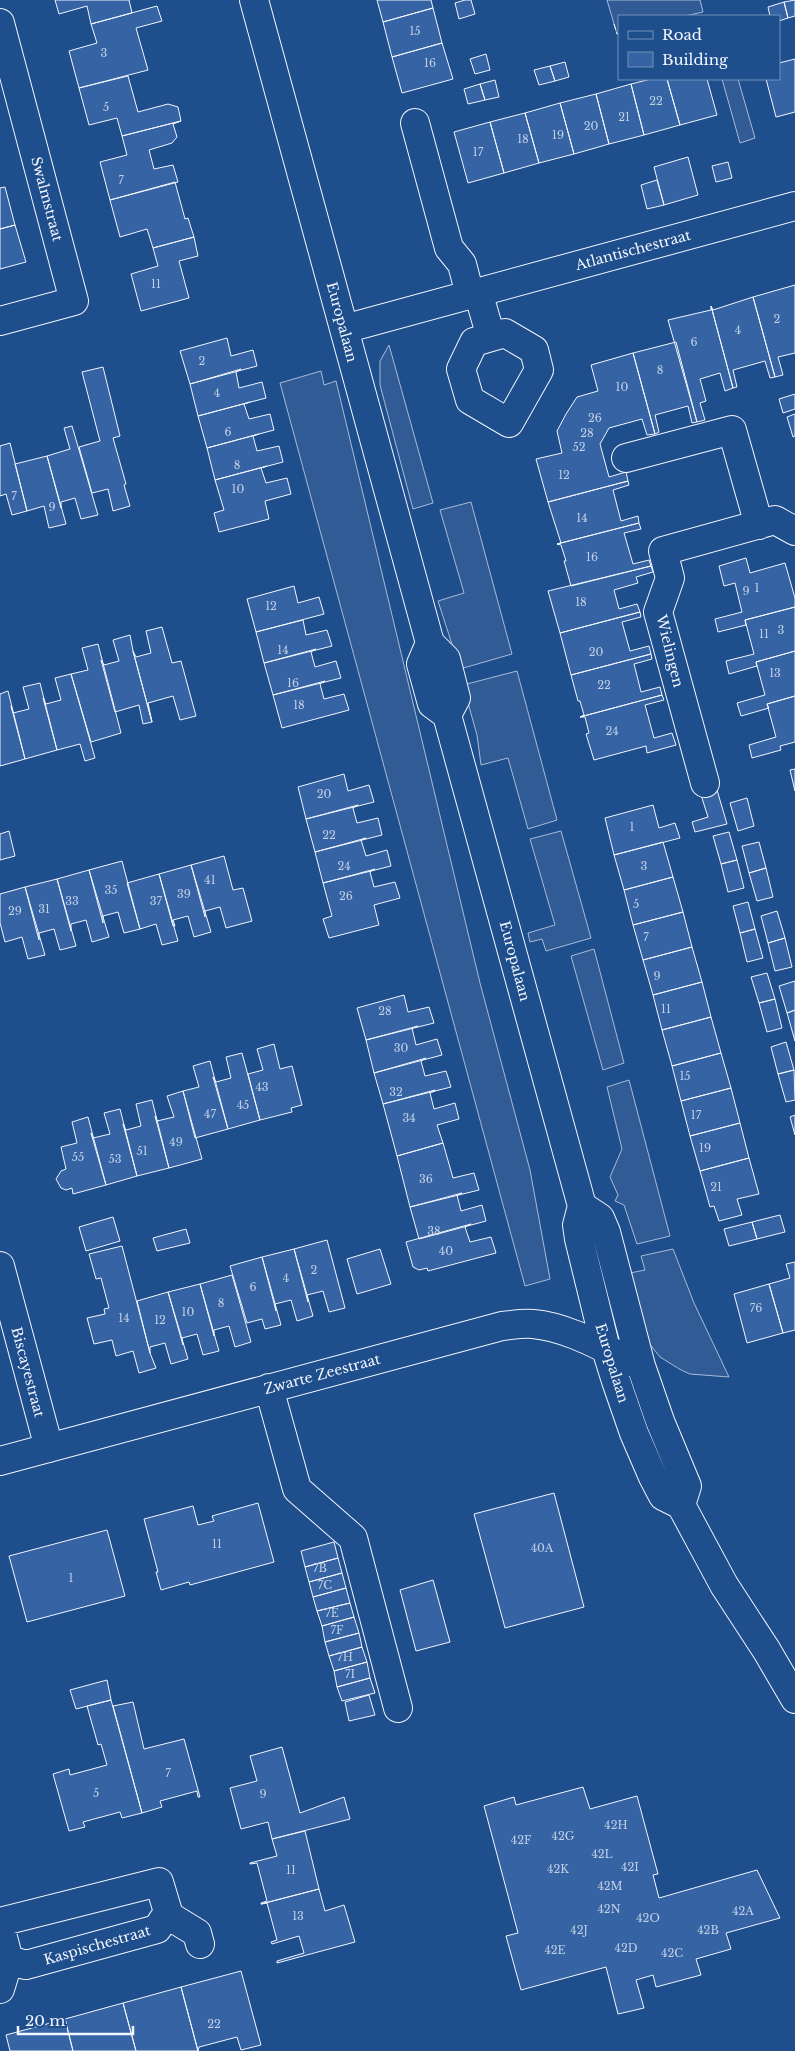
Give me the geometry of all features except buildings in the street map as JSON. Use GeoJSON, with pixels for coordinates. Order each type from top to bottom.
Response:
{"type":"FeatureCollection","features":[{"type":"Feature","properties":{"kind":"street","name":"Europalaan"},"geometry":{"type":"LineString","coordinates":[[254,0],[430,643],[446,659],[456,698],[448,715],[582,1206],[577,1225],[579,1239],[606,1348],[634,1433],[663,1496],[681,1505],[724,1585],[767,1651],[795,1699]]}},
{"type":"Feature","properties":{"kind":"street","name":"Swalmstraat"},"geometry":{"type":"LineString","coordinates":[[0,23],[74,301],[0,321]]}},
{"type":"Feature","properties":{"kind":"street"},"geometry":{"type":"LineString","coordinates":[[415,123],[449,248],[462,264],[491,337]]}},
{"type":"Feature","properties":{"kind":"street","name":"Atlantischestraat"},"geometry":{"type":"LineString","coordinates":[[344,329],[795,206]]}},
{"type":"Feature","properties":{"kind":"street"},"geometry":{"type":"LineString","coordinates":[[626,458],[732,430],[759,525]]}},
{"type":"Feature","properties":{"kind":"street","name":"Wielingen"},"geometry":{"type":"LineString","coordinates":[[701,772],[658,612],[670,578],[663,551],[776,520],[795,531]]}},
{"type":"Feature","properties":{"kind":"street","name":"Europalaan"},"geometry":{"type":"LineString","coordinates":[[582,1206],[600,1218],[606,1232],[641,1366],[660,1421],[687,1486],[681,1505]]}},
{"type":"Feature","properties":{"kind":"street","name":"Biscayestraat"},"geometry":{"type":"LineString","coordinates":[[0,1266],[49,1448]]}},
{"type":"Feature","properties":{"kind":"street","name":"Zwarte Zeestraat"},"geometry":{"type":"LineString","coordinates":[[0,1461],[502,1326],[523,1324],[544,1326],[606,1348],[641,1366]]}},
{"type":"Feature","properties":{"kind":"street"},"geometry":{"type":"LineString","coordinates":[[268,1388],[297,1489],[353,1538],[398,1708]]}},
{"type":"Feature","properties":{"kind":"street","name":"Kaspischestraat"},"geometry":{"type":"LineString","coordinates":[[159,1882],[168,1912],[166,1914],[156,1929],[26,1964],[9,1960],[0,1924],[159,1882]]}},
{"type":"Feature","properties":{"kind":"street"},"geometry":{"type":"LineString","coordinates":[[166,1914],[202,1936]]}},
{"type":"Feature","properties":{"kind":"street"},"geometry":{"type":"LineString","coordinates":[[0,1989],[9,1960]]}},
{"type":"Feature","properties":{"kind":"shaded area"},"geometry":{"type":"Polygon","coordinates":[[[607,0],[700,0],[703,12],[690,15],[618,15],[617,34],[607,0]]]}},
{"type":"Feature","properties":{"kind":"shaded area"},"geometry":{"type":"Polygon","coordinates":[[[722,80],[738,80],[755,138],[740,143],[722,80]]]}},
{"type":"Feature","properties":{"kind":"shaded area"},"geometry":{"type":"Polygon","coordinates":[[[389,345],[433,503],[413,509],[380,385],[380,361],[389,345]]]}},
{"type":"Feature","properties":{"kind":"shaded area"},"geometry":{"type":"Polygon","coordinates":[[[321,371],[324,385],[336,381],[480,983],[530,1170],[550,1279],[525,1286],[280,383],[321,371]]]}},
{"type":"Feature","properties":{"kind":"shaded area"},"geometry":{"type":"Polygon","coordinates":[[[471,502],[512,654],[460,669],[438,601],[464,593],[440,510],[471,502]]]}},
{"type":"Feature","properties":{"kind":"shaded area"},"geometry":{"type":"Polygon","coordinates":[[[517,671],[557,820],[528,829],[508,758],[481,765],[477,735],[463,685],[517,671]]]}},
{"type":"Feature","properties":{"kind":"shaded area"},"geometry":{"type":"Polygon","coordinates":[[[561,831],[591,938],[546,951],[542,939],[530,942],[528,933],[555,925],[530,839],[561,831]]]}},
{"type":"Feature","properties":{"kind":"shaded area"},"geometry":{"type":"Polygon","coordinates":[[[594,949],[624,1063],[603,1070],[571,956],[594,949]]]}},
{"type":"Feature","properties":{"kind":"shaded area"},"geometry":{"type":"Polygon","coordinates":[[[629,1080],[670,1236],[637,1244],[624,1205],[615,1201],[618,1195],[610,1177],[622,1149],[607,1087],[629,1080]]]}},
{"type":"Feature","properties":{"kind":"shaded area"},"geometry":{"type":"Polygon","coordinates":[[[673,1249],[694,1303],[729,1377],[690,1374],[660,1357],[648,1342],[630,1273],[645,1270],[641,1256],[673,1249]]]}},
{"type":"Feature","properties":{"kind":"fence"},"geometry":{"type":"LineString","coordinates":[[614,24],[618,34]]}}]}
